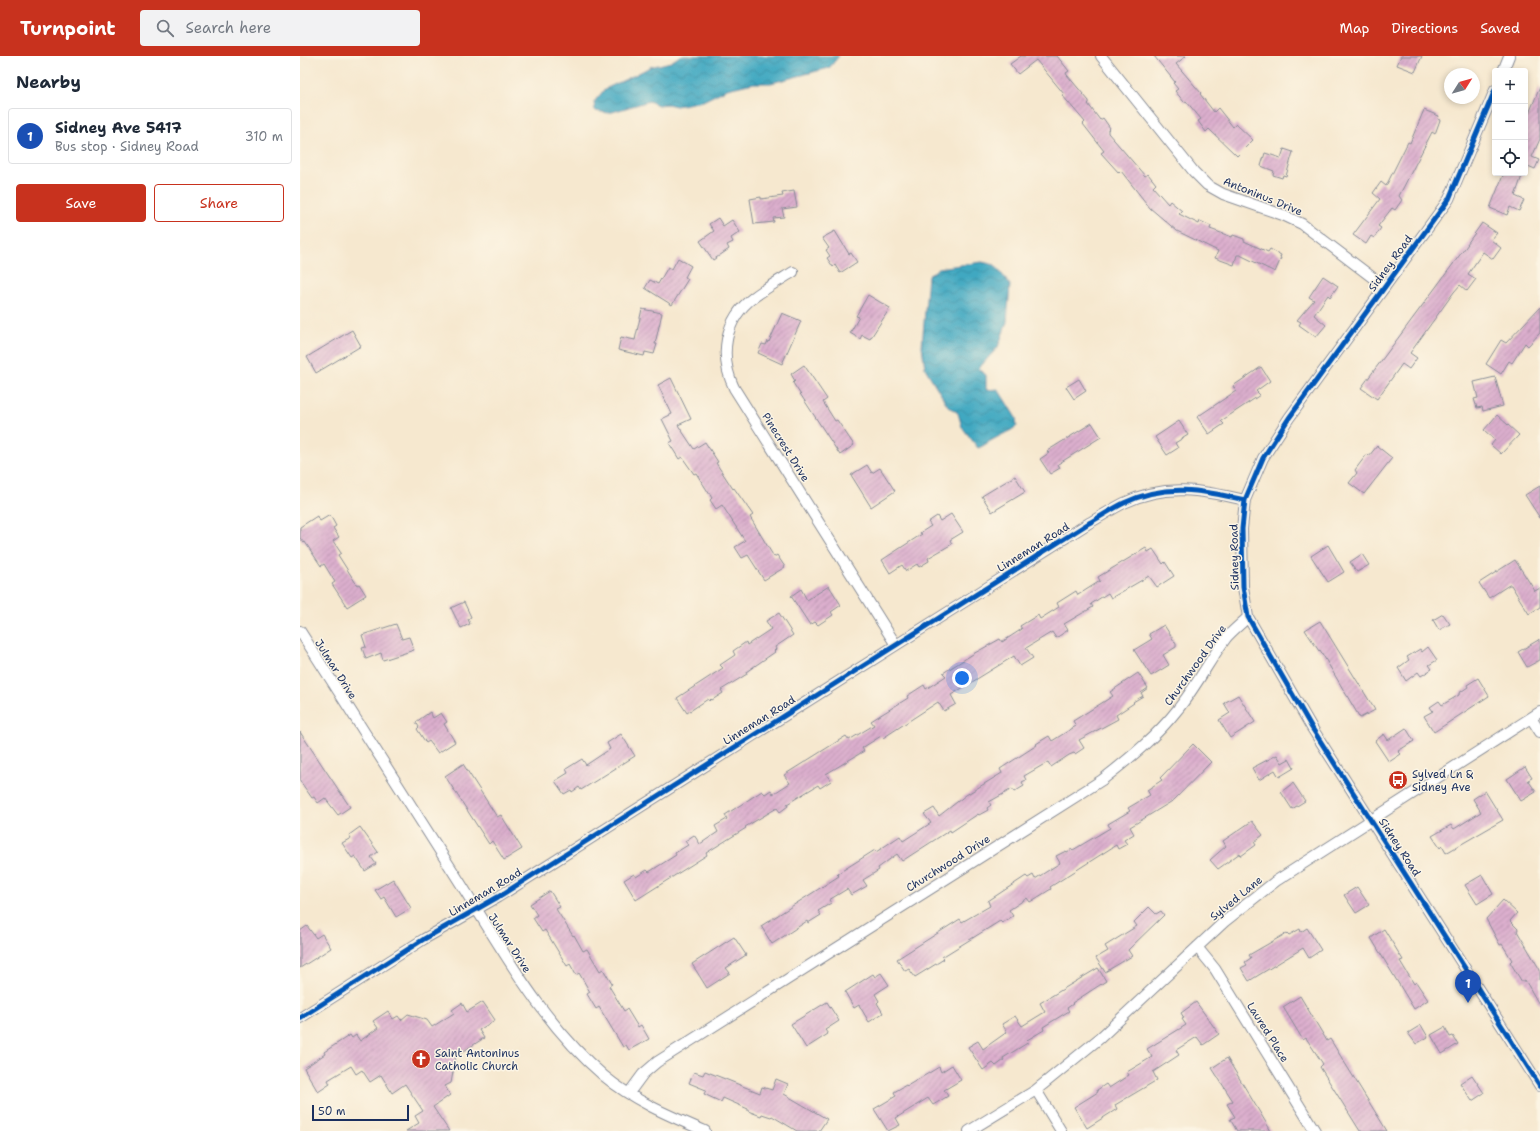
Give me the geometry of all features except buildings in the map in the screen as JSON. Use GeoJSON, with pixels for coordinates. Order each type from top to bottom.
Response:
{"type":"FeatureCollection","features":[{"type":"Feature","properties":{"kind":"street","name":"Antoninus Drive"},"geometry":{"type":"LineString","coordinates":[[1102,56],[1194,172],[1207,185],[1223,194],[1283,215],[1302,224],[1385,287]]}},
{"type":"Feature","properties":{"kind":"street"},"geometry":{"type":"LineString","coordinates":[[1504,68],[1509,56]]}},
{"type":"Feature","properties":{"kind":"street","name":"Sidney Road"},"geometry":{"type":"LineString","coordinates":[[1492,97],[1449,199],[1289,418],[1263,458],[1245,500],[1242,529],[1243,587],[1248,617],[1320,741],[1540,1086]]}},
{"type":"Feature","properties":{"kind":"street","name":"Pinecrest Drive"},"geometry":{"type":"LineString","coordinates":[[793,272],[753,297],[742,308],[733,321],[725,350],[726,366],[729,377],[734,388],[896,645]]}},
{"type":"Feature","properties":{"kind":"street","name":"Linneman Road"},"geometry":{"type":"LineString","coordinates":[[300,1018],[476,908],[505,892],[1089,523],[1124,503],[1162,491],[1183,490],[1208,492],[1245,500]]}},
{"type":"Feature","properties":{"kind":"street","name":"Churchwood Drive"},"geometry":{"type":"LineString","coordinates":[[629,1093],[643,1074],[657,1062],[1102,780],[1130,758],[1160,730],[1178,710],[1227,638],[1248,617]]}},
{"type":"Feature","properties":{"kind":"street","name":"Julmar Drive"},"geometry":{"type":"LineString","coordinates":[[300,631],[524,983],[566,1037],[603,1075],[629,1093],[650,1106],[705,1131]]}},
{"type":"Feature","properties":{"kind":"street","name":"Sylved Lane"},"geometry":{"type":"LineString","coordinates":[[969,1131],[1036,1090],[1100,1038],[1197,947],[1248,902],[1276,881],[1540,712]]}},
{"type":"Feature","properties":{"kind":"street"},"geometry":{"type":"LineString","coordinates":[[1531,718],[1540,732]]}},
{"type":"Feature","properties":{"kind":"street","name":"Laured Place"},"geometry":{"type":"LineString","coordinates":[[1197,947],[1215,969],[1315,1131]]}},
{"type":"Feature","properties":{"kind":"street"},"geometry":{"type":"LineString","coordinates":[[1036,1090],[1061,1131]]}},
{"type":"Feature","properties":{"kind":"water"},"geometry":{"type":"Polygon","coordinates":[[[680,56],[839,56],[829,68],[771,83],[753,83],[727,89],[703,101],[676,106],[668,104],[658,105],[649,101],[609,113],[595,111],[594,102],[605,89],[650,67],[671,62],[680,56]]]}},
{"type":"Feature","properties":{"kind":"water"},"geometry":{"type":"Polygon","coordinates":[[[982,262],[995,265],[1010,285],[1007,322],[998,347],[979,368],[986,375],[986,390],[998,389],[1016,418],[1017,426],[978,448],[962,427],[958,413],[948,406],[925,368],[922,346],[928,276],[939,268],[982,262]]]}},
{"type":"Feature","properties":{"kind":"cycle path"},"geometry":{"type":"LineString","coordinates":[[1492,97],[1449,199],[1289,418],[1263,458],[1245,500],[1242,529],[1243,587],[1248,617],[1312,728],[1540,1086]]}},
{"type":"Feature","properties":{"kind":"cycle path"},"geometry":{"type":"LineString","coordinates":[[300,1018],[424,939],[498,897],[1089,523],[1120,505],[1139,497],[1154,493],[1184,490],[1214,493],[1245,500]]}},
{"type":"Feature","properties":{"kind":"place","name":"Sylved Ln & Sidney Ave"},"geometry":{"type":"Point","coordinates":[1398,780]}},
{"type":"Feature","properties":{"kind":"place","name":"Sidney Ave 5417"},"geometry":{"type":"Point","coordinates":[1468,1003]}},
{"type":"Feature","properties":{"kind":"place","name":"Saint Antoninus Catholic Church"},"geometry":{"type":"Point","coordinates":[421,1059]}}]}
